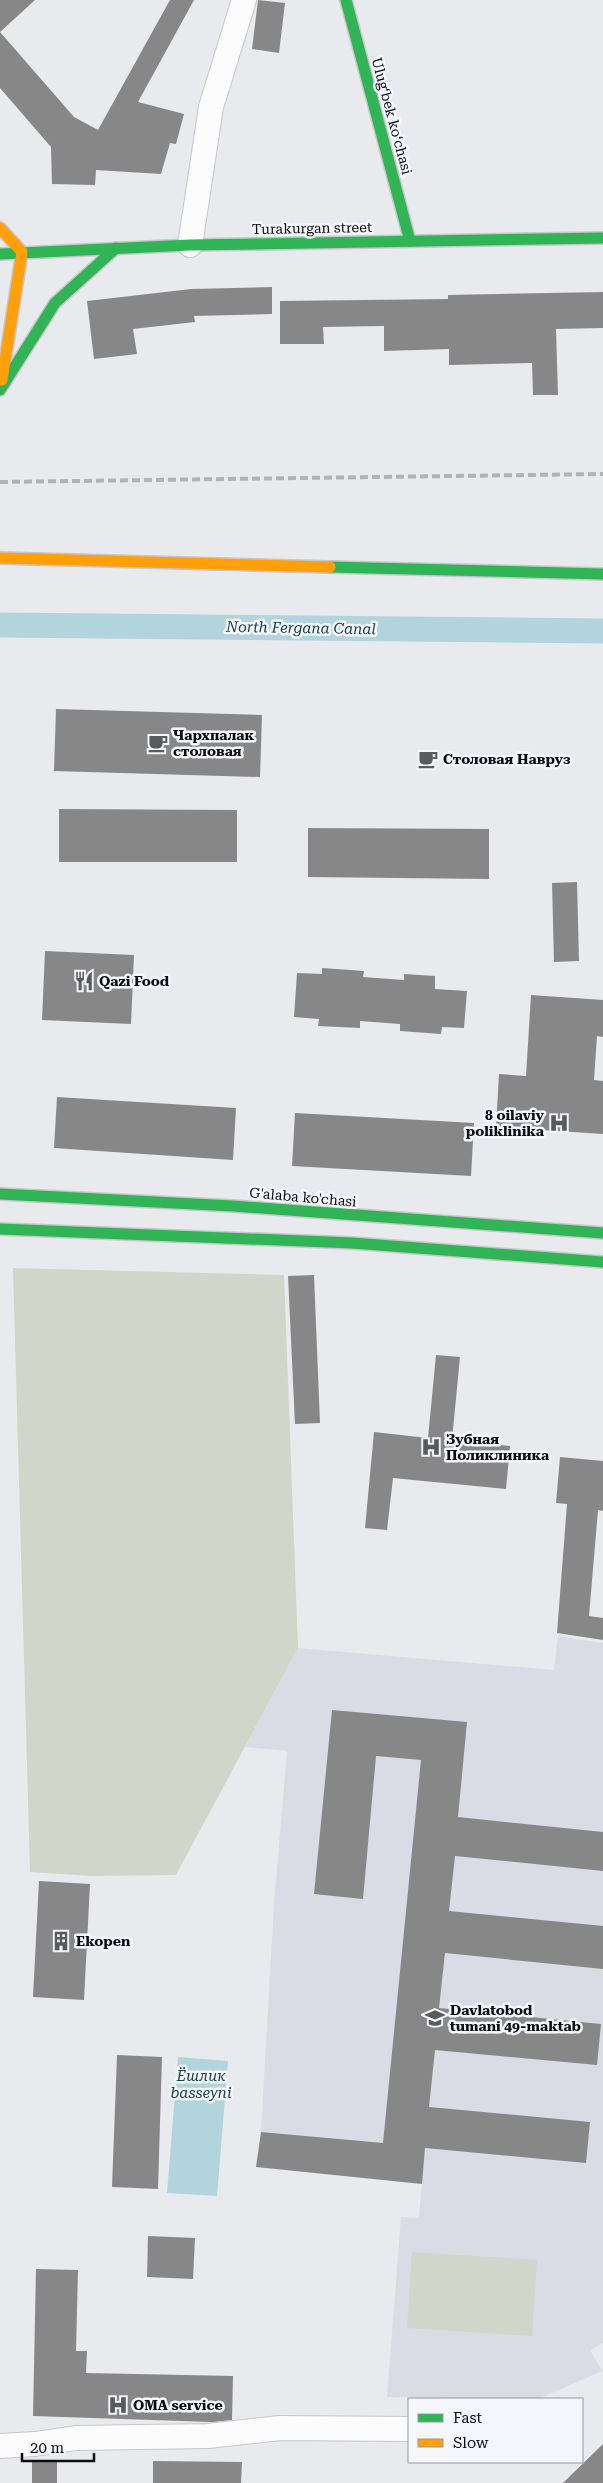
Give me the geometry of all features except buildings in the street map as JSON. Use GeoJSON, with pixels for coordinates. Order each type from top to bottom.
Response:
{"type":"FeatureCollection","features":[{"type":"Feature","properties":{"kind":"main road","name":"Ulugʻbek koʻchasi"},"geometry":{"type":"LineString","coordinates":[[346,0],[410,240]]}},
{"type":"Feature","properties":{"kind":"main road"},"geometry":{"type":"LineString","coordinates":[[0,228],[22,252],[0,391]]}},
{"type":"Feature","properties":{"kind":"main road","name":"Turakurgan street"},"geometry":{"type":"LineString","coordinates":[[0,254],[190,245],[603,238]]}},
{"type":"Feature","properties":{"kind":"main road"},"geometry":{"type":"LineString","coordinates":[[0,391],[54,303],[116,248]]}},
{"type":"Feature","properties":{"kind":"main road"},"geometry":{"type":"LineString","coordinates":[[0,558],[603,574]]}},
{"type":"Feature","properties":{"kind":"main road","name":"G'alaba ko'chasi"},"geometry":{"type":"LineString","coordinates":[[0,1194],[233,1206],[603,1233]]}},
{"type":"Feature","properties":{"kind":"main road"},"geometry":{"type":"LineString","coordinates":[[0,1229],[352,1243],[603,1262]]}},
{"type":"Feature","properties":{"kind":"street"},"geometry":{"type":"LineString","coordinates":[[190,245],[211,107],[244,0]]}},
{"type":"Feature","properties":{"kind":"street"},"geometry":{"type":"LineString","coordinates":[[0,2446],[35,2444],[76,2438],[208,2436],[280,2428],[408,2429]]}},
{"type":"Feature","properties":{"kind":"shaded area"},"geometry":{"type":"Polygon","coordinates":[[[13,1268],[284,1275],[298,1648],[176,1875],[92,1876],[30,1872],[13,1268]]]}},
{"type":"Feature","properties":{"kind":"shaded area","name":"Davlatobod tumani 49-maktab"},"geometry":{"type":"Polygon","coordinates":[[[558,1636],[603,1643],[603,2343],[590,2350],[602,2371],[540,2398],[387,2397],[401,2217],[419,2218],[425,2148],[261,2132],[274,1904],[287,1751],[245,1747],[298,1648],[554,1670],[558,1636]]]}},
{"type":"Feature","properties":{"kind":"shaded area"},"geometry":{"type":"Polygon","coordinates":[[[412,2252],[537,2260],[532,2336],[407,2328],[412,2252]]]}},
{"type":"Feature","properties":{"kind":"water","name":"Ёшлик basseyni"},"geometry":{"type":"Polygon","coordinates":[[[178,2057],[228,2061],[217,2196],[167,2193],[178,2057]]]}},
{"type":"Feature","properties":{"kind":"waterway","name":"North Fergana Canal"},"geometry":{"type":"LineString","coordinates":[[0,625],[603,631]]}},
{"type":"Feature","properties":{"kind":"railway"},"geometry":{"type":"LineString","coordinates":[[0,482],[603,474]]}},
{"type":"Feature","properties":{"kind":"traffic: fast"},"geometry":{"type":"LineString","coordinates":[[346,0],[410,241]]}},
{"type":"Feature","properties":{"kind":"traffic: fast"},"geometry":{"type":"LineString","coordinates":[[0,254],[190,245],[603,238]]}},
{"type":"Feature","properties":{"kind":"traffic: fast"},"geometry":{"type":"LineString","coordinates":[[0,390],[55,303],[116,248]]}},
{"type":"Feature","properties":{"kind":"traffic: fast"},"geometry":{"type":"LineString","coordinates":[[330,567],[603,574]]}},
{"type":"Feature","properties":{"kind":"traffic: fast"},"geometry":{"type":"LineString","coordinates":[[0,1194],[233,1206],[603,1233]]}},
{"type":"Feature","properties":{"kind":"traffic: fast"},"geometry":{"type":"LineString","coordinates":[[0,1229],[352,1243],[603,1262]]}},
{"type":"Feature","properties":{"kind":"traffic: slow"},"geometry":{"type":"LineString","coordinates":[[0,228],[22,252],[2,380]]}},
{"type":"Feature","properties":{"kind":"traffic: slow"},"geometry":{"type":"LineString","coordinates":[[0,558],[330,567]]}},
{"type":"Feature","properties":{"kind":"place","name":"Чархпалак столовая"},"geometry":{"type":"Point","coordinates":[158,743]}},
{"type":"Feature","properties":{"kind":"place","name":"Столовая Навруз"},"geometry":{"type":"Point","coordinates":[428,759]}},
{"type":"Feature","properties":{"kind":"place","name":"Qazi Food"},"geometry":{"type":"Point","coordinates":[84,981]}},
{"type":"Feature","properties":{"kind":"place","name":"8 oilaviy poliklinika"},"geometry":{"type":"Point","coordinates":[559,1123]}},
{"type":"Feature","properties":{"kind":"place","name":"Зубная Поликлиника"},"geometry":{"type":"Point","coordinates":[431,1447]}},
{"type":"Feature","properties":{"kind":"place","name":"Ekopen"},"geometry":{"type":"Point","coordinates":[61,1941]}},
{"type":"Feature","properties":{"kind":"place","name":"Davlatobod tumani 49-maktab"},"geometry":{"type":"Point","coordinates":[435,2018]}},
{"type":"Feature","properties":{"kind":"place","name":"OMA service"},"geometry":{"type":"Point","coordinates":[118,2405]}}]}
